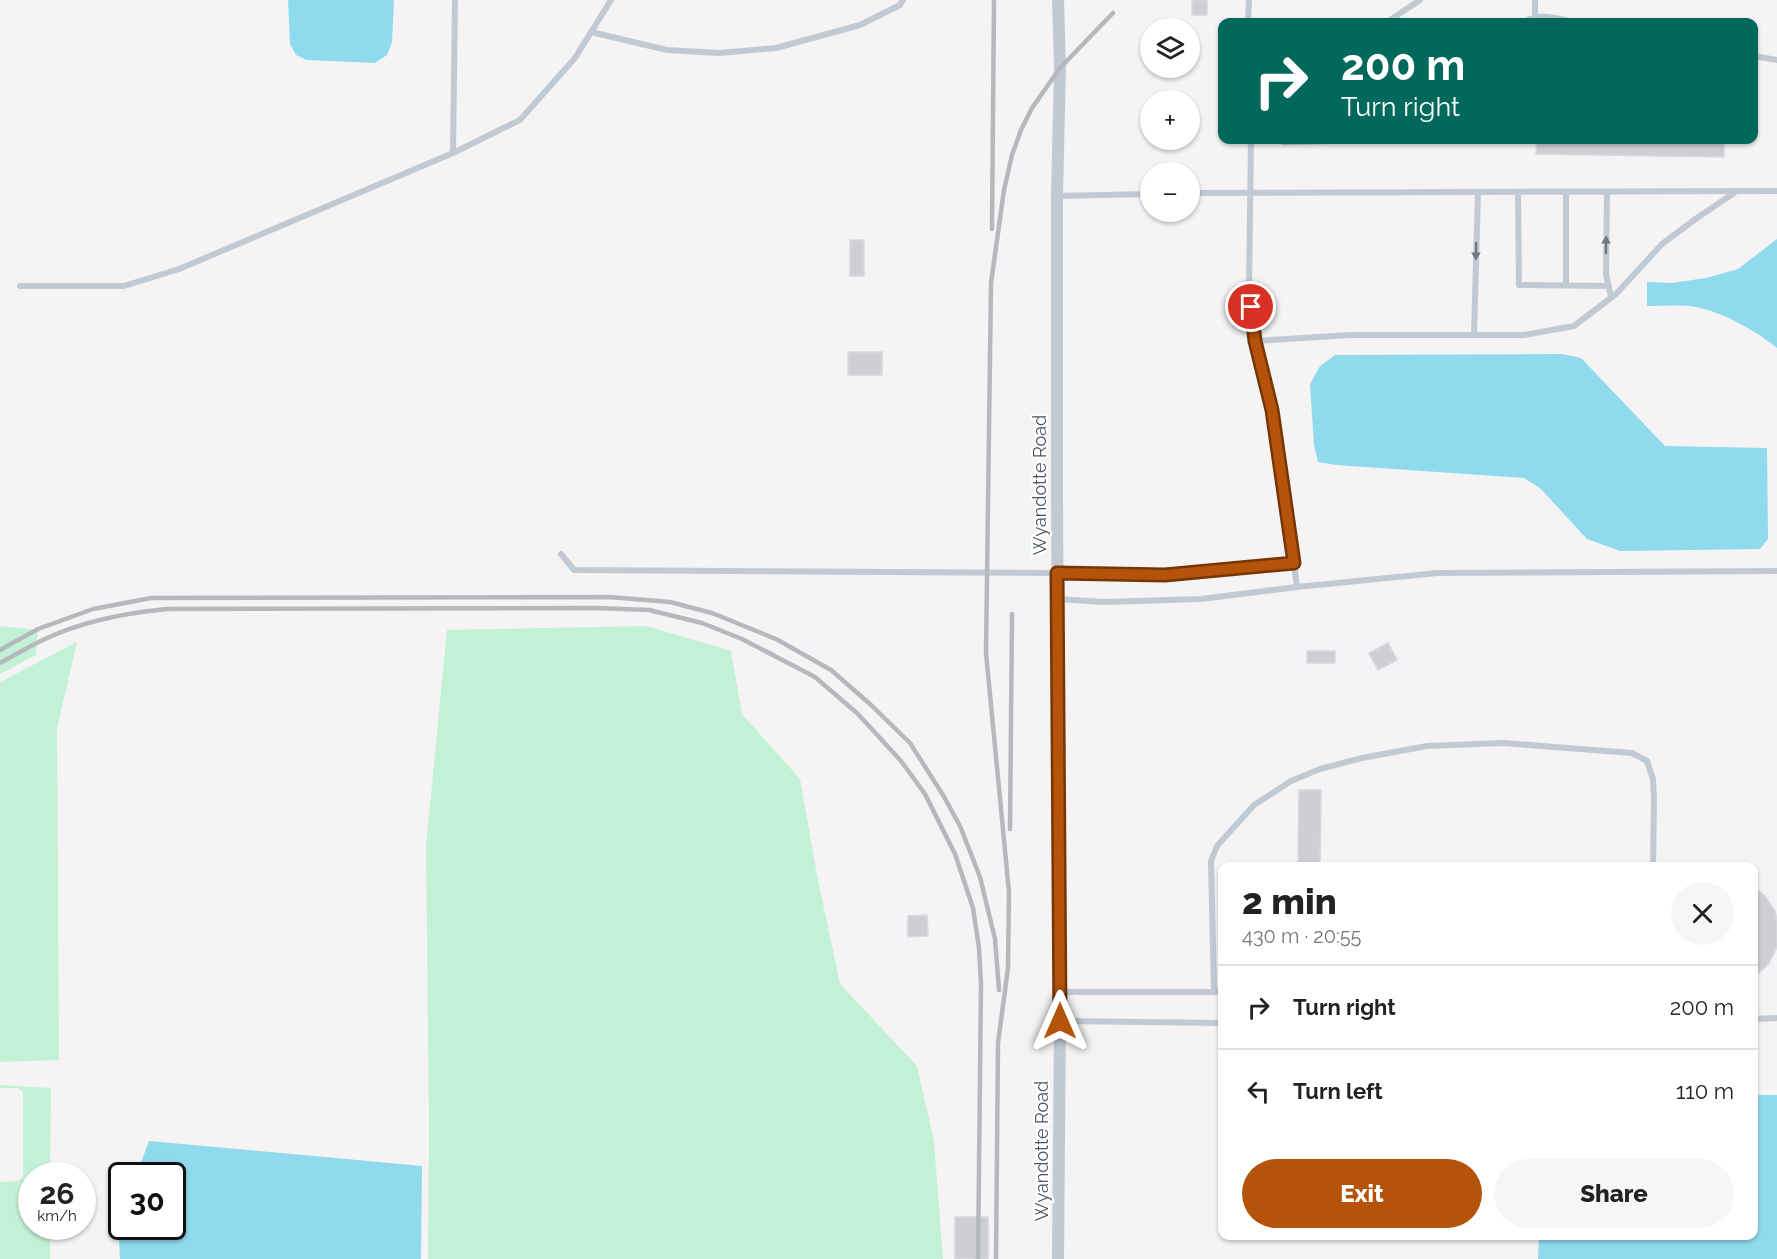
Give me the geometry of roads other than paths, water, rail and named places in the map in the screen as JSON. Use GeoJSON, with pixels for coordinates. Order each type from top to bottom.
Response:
{"type":"FeatureCollection","features":[{"type":"Feature","properties":{"kind":"street","name":"Wyandotte Road"},"geometry":{"type":"LineString","coordinates":[[1058,0],[1060,68],[1057,196],[1060,992],[1058,1259]]}},
{"type":"Feature","properties":{"kind":"lane"},"geometry":{"type":"LineString","coordinates":[[453,153],[455,0]]}},
{"type":"Feature","properties":{"kind":"lane"},"geometry":{"type":"LineString","coordinates":[[20,286],[124,286],[168,273],[453,153],[520,120],[575,58],[611,0]]}},
{"type":"Feature","properties":{"kind":"lane"},"geometry":{"type":"LineString","coordinates":[[591,32],[667,50],[719,53],[776,48],[860,25],[900,5],[903,0]]}},
{"type":"Feature","properties":{"kind":"lane"},"geometry":{"type":"LineString","coordinates":[[1248,18],[1249,0]]}},
{"type":"Feature","properties":{"kind":"lane"},"geometry":{"type":"LineString","coordinates":[[1393,18],[1420,0]]}},
{"type":"Feature","properties":{"kind":"lane"},"geometry":{"type":"LineString","coordinates":[[1535,0],[1535,17],[1554,18]]}},
{"type":"Feature","properties":{"kind":"lane"},"geometry":{"type":"LineString","coordinates":[[1758,57],[1777,60]]}},
{"type":"Feature","properties":{"kind":"lane"},"geometry":{"type":"LineString","coordinates":[[1251,144],[1249,290],[1255,341],[1272,410],[1297,586]]}},
{"type":"Feature","properties":{"kind":"lane"},"geometry":{"type":"LineString","coordinates":[[1255,341],[1351,335],[1524,335],[1574,326],[1611,297],[1662,244],[1737,191]]}},
{"type":"Feature","properties":{"kind":"lane"},"geometry":{"type":"LineString","coordinates":[[1200,193],[1777,191]]}},
{"type":"Feature","properties":{"kind":"lane"},"geometry":{"type":"LineString","coordinates":[[1474,335],[1478,192]]}},
{"type":"Feature","properties":{"kind":"lane"},"geometry":{"type":"LineString","coordinates":[[1518,192],[1519,285],[1609,286]]}},
{"type":"Feature","properties":{"kind":"lane"},"geometry":{"type":"LineString","coordinates":[[1566,192],[1566,285]]}},
{"type":"Feature","properties":{"kind":"lane"},"geometry":{"type":"LineString","coordinates":[[1607,192],[1606,274],[1611,297]]}},
{"type":"Feature","properties":{"kind":"lane"},"geometry":{"type":"LineString","coordinates":[[1057,196],[1140,194]]}},
{"type":"Feature","properties":{"kind":"lane"},"geometry":{"type":"LineString","coordinates":[[561,554],[574,570],[1165,575],[1294,563]]}},
{"type":"Feature","properties":{"kind":"lane"},"geometry":{"type":"LineString","coordinates":[[1057,599],[1104,602],[1201,599],[1297,586],[1437,573],[1777,571]]}},
{"type":"Feature","properties":{"kind":"lane"},"geometry":{"type":"LineString","coordinates":[[1214,992],[1211,861],[1217,846],[1254,805],[1291,781],[1320,769],[1362,758],[1426,746],[1503,743],[1632,753],[1647,761],[1653,779],[1653,862]]}},
{"type":"Feature","properties":{"kind":"lane"},"geometry":{"type":"LineString","coordinates":[[1060,992],[1218,992]]}},
{"type":"Feature","properties":{"kind":"lane"},"geometry":{"type":"LineString","coordinates":[[1758,1019],[1777,1018]]}},
{"type":"Feature","properties":{"kind":"lane"},"geometry":{"type":"LineString","coordinates":[[1060,1021],[1218,1023]]}},
{"type":"Feature","properties":{"kind":"water"},"geometry":{"type":"Polygon","coordinates":[[[288,0],[394,0],[392,42],[387,55],[375,63],[307,60],[296,55],[290,44],[288,0]]]}},
{"type":"Feature","properties":{"kind":"water"},"geometry":{"type":"Polygon","coordinates":[[[1777,239],[1777,348],[1758,334],[1712,311],[1689,306],[1647,306],[1647,282],[1672,283],[1706,278],[1738,269],[1777,239]]]}},
{"type":"Feature","properties":{"kind":"water"},"geometry":{"type":"Polygon","coordinates":[[[1562,354],[1581,358],[1665,446],[1767,448],[1768,539],[1760,549],[1620,551],[1587,539],[1540,488],[1524,478],[1318,462],[1314,445],[1310,384],[1320,366],[1335,355],[1562,354]]]}},
{"type":"Feature","properties":{"kind":"water"},"geometry":{"type":"Polygon","coordinates":[[[1758,1095],[1777,1095],[1777,1259],[1538,1259],[1539,1240],[1758,1240],[1758,1095]]]}},
{"type":"Feature","properties":{"kind":"water"},"geometry":{"type":"Polygon","coordinates":[[[149,1141],[422,1166],[421,1259],[120,1259],[119,1240],[186,1240],[186,1162],[141,1162],[149,1141]]]}},
{"type":"Feature","properties":{"kind":"railway"},"geometry":{"type":"LineString","coordinates":[[992,229],[994,0]]}},
{"type":"Feature","properties":{"kind":"railway"},"geometry":{"type":"LineString","coordinates":[[996,1259],[998,1043],[1008,968],[1009,892],[986,653],[991,283],[1004,190],[1012,155],[1021,130],[1032,108],[1060,68],[1113,13]]}},
{"type":"Feature","properties":{"kind":"railway"},"geometry":{"type":"LineString","coordinates":[[0,650],[38,629],[93,609],[151,598],[609,597],[670,602],[712,613],[776,639],[831,670],[910,743],[960,826],[980,877],[995,939],[999,990]]}},
{"type":"Feature","properties":{"kind":"railway"},"geometry":{"type":"LineString","coordinates":[[0,663],[45,639],[74,627],[120,616],[167,609],[596,608],[649,610],[702,623],[742,639],[815,677],[858,714],[901,761],[925,794],[955,854],[973,908],[981,984],[978,1259]]}},
{"type":"Feature","properties":{"kind":"railway"},"geometry":{"type":"LineString","coordinates":[[1010,829],[1012,614]]}}]}
